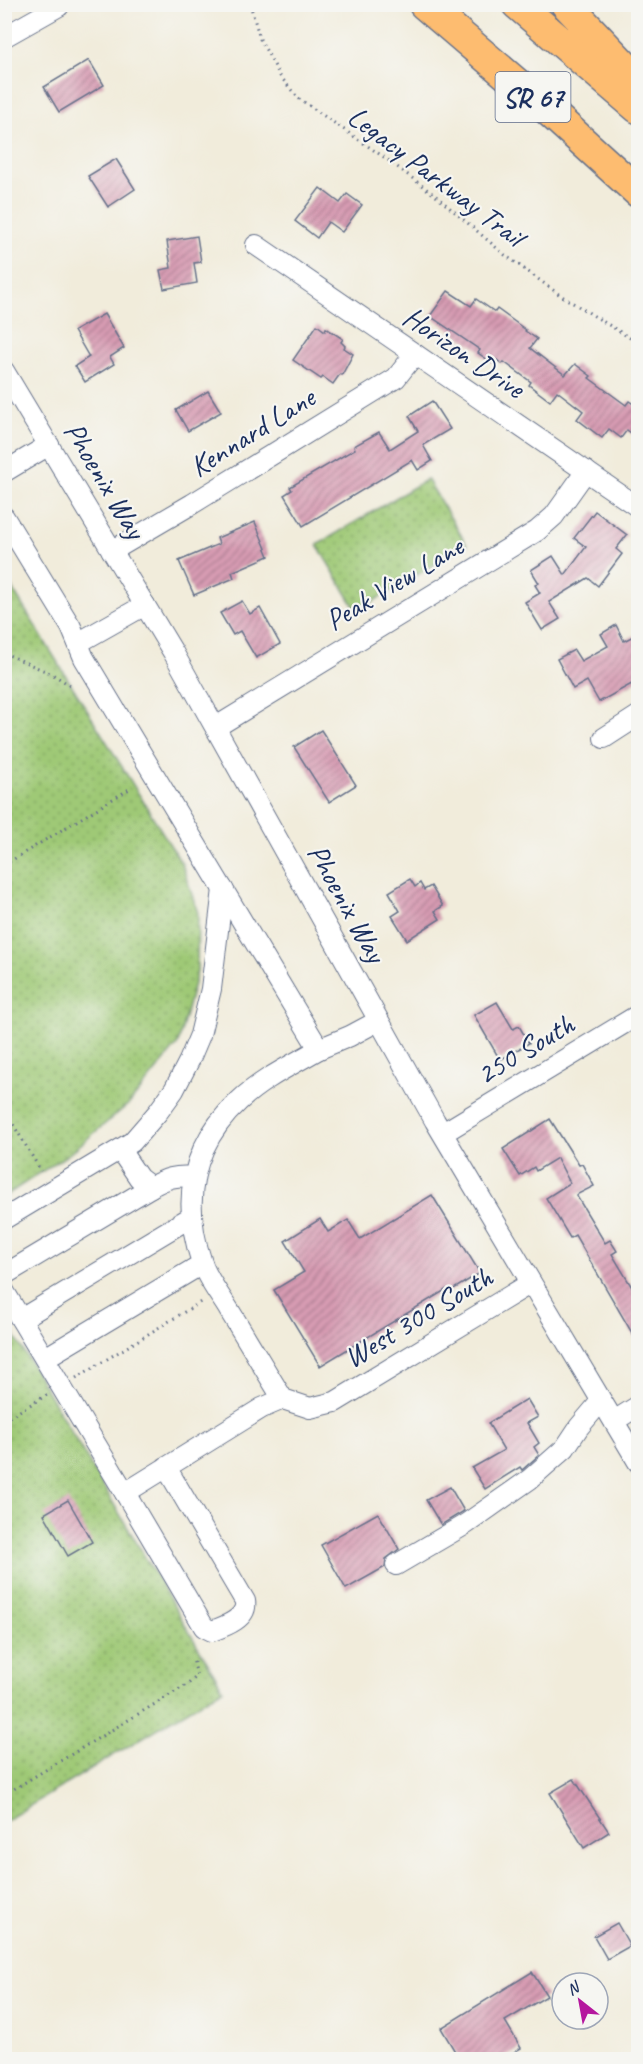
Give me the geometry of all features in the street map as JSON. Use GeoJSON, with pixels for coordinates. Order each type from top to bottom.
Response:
{"type":"FeatureCollection","features":[{"type":"Feature","properties":{"kind":"highway","name":"SR 67"},"geometry":{"type":"LineString","coordinates":[[424,4],[639,192]]}},
{"type":"Feature","properties":{"kind":"highway"},"geometry":{"type":"LineString","coordinates":[[517,4],[639,108]]}},
{"type":"Feature","properties":{"kind":"highway"},"geometry":{"type":"LineString","coordinates":[[566,4],[639,80]]}},
{"type":"Feature","properties":{"kind":"street"},"geometry":{"type":"LineString","coordinates":[[4,37],[59,6]]}},
{"type":"Feature","properties":{"kind":"street","name":"Horizon Drive"},"geometry":{"type":"LineString","coordinates":[[256,245],[639,507]]}},
{"type":"Feature","properties":{"kind":"street","name":"Kennard Lane"},"geometry":{"type":"LineString","coordinates":[[112,551],[396,378],[415,354]]}},
{"type":"Feature","properties":{"kind":"street","name":"Phoenix Way"},"geometry":{"type":"LineString","coordinates":[[4,371],[145,605],[216,727],[378,1021],[639,1462]]}},
{"type":"Feature","properties":{"kind":"street"},"geometry":{"type":"LineString","coordinates":[[4,472],[49,445]]}},
{"type":"Feature","properties":{"kind":"street","name":"Peak View Lane"},"geometry":{"type":"LineString","coordinates":[[216,727],[537,531],[554,516],[586,471]]}},
{"type":"Feature","properties":{"kind":"street"},"geometry":{"type":"LineString","coordinates":[[4,518],[71,627],[84,658],[319,1049]]}},
{"type":"Feature","properties":{"kind":"street"},"geometry":{"type":"LineString","coordinates":[[78,643],[145,605]]}},
{"type":"Feature","properties":{"kind":"street"},"geometry":{"type":"LineString","coordinates":[[604,738],[639,716]]}},
{"type":"Feature","properties":{"kind":"street"},"geometry":{"type":"LineString","coordinates":[[4,1219],[132,1142],[174,1090],[200,1035],[211,989],[223,888]]}},
{"type":"Feature","properties":{"kind":"street","name":"250 South"},"geometry":{"type":"LineString","coordinates":[[443,1133],[639,1015]]}},
{"type":"Feature","properties":{"kind":"street"},"geometry":{"type":"LineString","coordinates":[[125,1493],[262,1408],[283,1400],[202,1264],[191,1217],[190,1200],[194,1177],[201,1153],[211,1134],[240,1100],[261,1084],[319,1049],[378,1021]]}},
{"type":"Feature","properties":{"kind":"street"},"geometry":{"type":"LineString","coordinates":[[120,1150],[139,1178],[151,1187]]}},
{"type":"Feature","properties":{"kind":"street"},"geometry":{"type":"LineString","coordinates":[[4,1275],[165,1178],[176,1175],[194,1177]]}},
{"type":"Feature","properties":{"kind":"street"},"geometry":{"type":"LineString","coordinates":[[21,1319],[191,1217]]}},
{"type":"Feature","properties":{"kind":"street"},"geometry":{"type":"LineString","coordinates":[[45,1358],[202,1264]]}},
{"type":"Feature","properties":{"kind":"street","name":"West 300 South"},"geometry":{"type":"LineString","coordinates":[[283,1400],[310,1408],[336,1402],[531,1283]]}},
{"type":"Feature","properties":{"kind":"street"},"geometry":{"type":"LineString","coordinates":[[4,1291],[204,1627],[212,1631],[244,1615],[245,1601],[166,1467]]}},
{"type":"Feature","properties":{"kind":"street"},"geometry":{"type":"LineString","coordinates":[[396,1565],[466,1524],[530,1479],[565,1448],[579,1427],[602,1401]]}},
{"type":"Feature","properties":{"kind":"street"},"geometry":{"type":"LineString","coordinates":[[614,1421],[639,1406]]}},
{"type":"Feature","properties":{"kind":"path","name":"Legacy Parkway Trail"},"geometry":{"type":"LineString","coordinates":[[250,4],[260,39],[280,76],[298,98],[436,196],[505,255],[551,289],[639,345]]}},
{"type":"Feature","properties":{"kind":"path"},"geometry":{"type":"LineString","coordinates":[[4,653],[52,674],[73,687]]}},
{"type":"Feature","properties":{"kind":"path"},"geometry":{"type":"LineString","coordinates":[[4,865],[131,788]]}},
{"type":"Feature","properties":{"kind":"path"},"geometry":{"type":"LineString","coordinates":[[4,1109],[41,1171]]}},
{"type":"Feature","properties":{"kind":"path"},"geometry":{"type":"LineString","coordinates":[[4,1420],[218,1292]]}},
{"type":"Feature","properties":{"kind":"path"},"geometry":{"type":"LineString","coordinates":[[4,1794],[188,1684],[196,1676],[193,1659]]}},
{"type":"Feature","properties":{"kind":"green space"},"geometry":{"type":"Polygon","coordinates":[[[427,479],[467,545],[357,611],[317,545],[427,479]]]}},
{"type":"Feature","properties":{"kind":"green space"},"geometry":{"type":"Polygon","coordinates":[[[5,577],[182,864],[198,913],[197,972],[178,1044],[130,1103],[69,1154],[5,1196],[5,577]]]}},
{"type":"Feature","properties":{"kind":"green space"},"geometry":{"type":"Polygon","coordinates":[[[4,1318],[223,1689],[5,1821],[4,1821],[4,1318]]]}},
{"type":"Feature","properties":{"kind":"building"},"geometry":{"type":"Polygon","coordinates":[[[89,60],[104,85],[59,112],[44,87],[89,60]]]}},
{"type":"Feature","properties":{"kind":"building"},"geometry":{"type":"Polygon","coordinates":[[[116,159],[135,189],[108,207],[88,176],[116,159]]]}},
{"type":"Feature","properties":{"kind":"building"},"geometry":{"type":"Polygon","coordinates":[[[320,188],[340,203],[347,194],[362,205],[342,232],[328,222],[317,238],[295,221],[320,188]]]}},
{"type":"Feature","properties":{"kind":"building"},"geometry":{"type":"Polygon","coordinates":[[[197,236],[201,262],[194,263],[197,283],[164,289],[160,270],[171,268],[167,241],[197,236]]]}},
{"type":"Feature","properties":{"kind":"building"},"geometry":{"type":"Polygon","coordinates":[[[448,291],[471,306],[476,299],[495,312],[497,309],[537,339],[530,348],[565,375],[575,364],[591,376],[589,378],[626,405],[629,401],[639,408],[639,439],[627,430],[621,438],[609,429],[602,438],[577,419],[583,411],[557,391],[550,401],[529,385],[531,382],[504,362],[502,364],[497,360],[494,364],[478,353],[480,350],[430,316],[448,291]]]}},
{"type":"Feature","properties":{"kind":"building"},"geometry":{"type":"Polygon","coordinates":[[[104,314],[124,348],[110,357],[114,364],[85,382],[75,366],[89,357],[74,331],[104,314]]]}},
{"type":"Feature","properties":{"kind":"building"},"geometry":{"type":"Polygon","coordinates":[[[317,325],[343,339],[341,342],[344,348],[353,354],[342,375],[340,374],[333,384],[323,377],[321,379],[293,360],[317,325]]]}},
{"type":"Feature","properties":{"kind":"building"},"geometry":{"type":"Polygon","coordinates":[[[208,391],[221,412],[188,431],[176,410],[208,391]]]}},
{"type":"Feature","properties":{"kind":"building"},"geometry":{"type":"Polygon","coordinates":[[[432,401],[450,429],[423,445],[432,461],[418,470],[412,460],[303,526],[284,495],[292,490],[290,487],[355,449],[354,446],[379,432],[390,449],[418,431],[409,416],[432,401]]]}},
{"type":"Feature","properties":{"kind":"building"},"geometry":{"type":"Polygon","coordinates":[[[595,511],[627,535],[616,549],[622,554],[598,586],[588,578],[549,602],[560,619],[542,630],[525,602],[540,593],[535,585],[539,583],[531,570],[553,556],[565,575],[586,547],[574,538],[595,511]]]}},
{"type":"Feature","properties":{"kind":"building"},"geometry":{"type":"Polygon","coordinates":[[[255,522],[269,556],[232,572],[234,578],[194,595],[179,561],[219,544],[217,538],[255,522]]]}},
{"type":"Feature","properties":{"kind":"building"},"geometry":{"type":"Polygon","coordinates":[[[242,601],[250,614],[260,608],[280,644],[256,658],[240,631],[233,635],[220,613],[242,601]]]}},
{"type":"Feature","properties":{"kind":"building"},"geometry":{"type":"Polygon","coordinates":[[[616,625],[624,641],[639,633],[639,680],[599,702],[587,681],[573,689],[557,659],[574,650],[581,661],[608,646],[601,634],[616,625]]]}},
{"type":"Feature","properties":{"kind":"building"},"geometry":{"type":"Polygon","coordinates":[[[321,730],[356,785],[329,802],[294,747],[321,730]]]}},
{"type":"Feature","properties":{"kind":"building"},"geometry":{"type":"Polygon","coordinates":[[[410,879],[415,887],[420,883],[424,890],[431,886],[443,906],[435,911],[440,919],[407,940],[392,916],[400,911],[389,892],[410,879]]]}},
{"type":"Feature","properties":{"kind":"building"},"geometry":{"type":"Polygon","coordinates":[[[497,1002],[513,1029],[519,1026],[529,1043],[500,1060],[474,1015],[497,1002]]]}},
{"type":"Feature","properties":{"kind":"building"},"geometry":{"type":"Polygon","coordinates":[[[550,1119],[579,1165],[582,1164],[594,1186],[576,1195],[605,1243],[610,1240],[617,1251],[612,1254],[639,1299],[639,1345],[575,1235],[570,1238],[546,1198],[570,1183],[557,1158],[536,1171],[534,1167],[520,1176],[503,1149],[550,1119]]]}},
{"type":"Feature","properties":{"kind":"building"},"geometry":{"type":"Polygon","coordinates":[[[432,1195],[480,1273],[449,1292],[447,1289],[320,1366],[274,1290],[304,1272],[285,1241],[320,1219],[328,1232],[348,1220],[360,1239],[432,1195]]]}},
{"type":"Feature","properties":{"kind":"building"},"geometry":{"type":"Polygon","coordinates":[[[527,1399],[538,1417],[527,1423],[539,1443],[534,1447],[539,1455],[522,1470],[520,1467],[485,1489],[472,1468],[504,1450],[488,1423],[527,1399]]]}},
{"type":"Feature","properties":{"kind":"building"},"geometry":{"type":"Polygon","coordinates":[[[450,1487],[464,1511],[441,1525],[426,1500],[450,1487]]]}},
{"type":"Feature","properties":{"kind":"building"},"geometry":{"type":"Polygon","coordinates":[[[68,1500],[92,1542],[68,1556],[44,1514],[68,1500]]]}},
{"type":"Feature","properties":{"kind":"building"},"geometry":{"type":"Polygon","coordinates":[[[378,1513],[399,1549],[386,1559],[385,1567],[346,1589],[321,1545],[378,1513]]]}},
{"type":"Feature","properties":{"kind":"building"},"geometry":{"type":"Polygon","coordinates":[[[574,1779],[609,1832],[584,1848],[550,1793],[574,1779]]]}},
{"type":"Feature","properties":{"kind":"building"},"geometry":{"type":"Polygon","coordinates":[[[617,1923],[630,1946],[607,1959],[594,1936],[617,1923]]]}},
{"type":"Feature","properties":{"kind":"building"},"geometry":{"type":"Polygon","coordinates":[[[532,1972],[547,1996],[505,2021],[521,2048],[501,2060],[460,2060],[441,2028],[532,1972]]]}}]}
